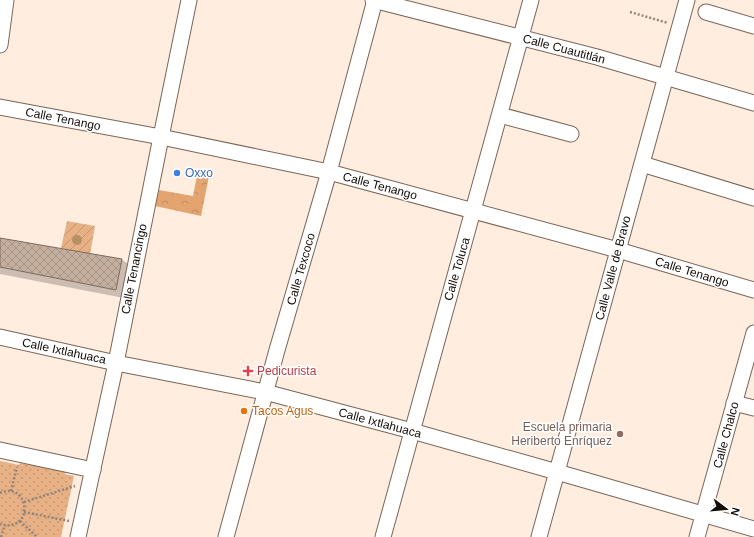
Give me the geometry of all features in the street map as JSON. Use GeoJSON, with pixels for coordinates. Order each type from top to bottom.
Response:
{"type":"FeatureCollection","features":[{"type":"Feature","properties":{"kind":"street"},"geometry":{"type":"LineString","coordinates":[[0,44],[6,0]]}},
{"type":"Feature","properties":{"kind":"street","name":"Calle Tenancingo"},"geometry":{"type":"LineString","coordinates":[[79,530],[116,363],[160,137],[189,0]]}},
{"type":"Feature","properties":{"kind":"street","name":"Calle Cuautitlán"},"geometry":{"type":"LineString","coordinates":[[374,0],[597,57],[754,103]]}},
{"type":"Feature","properties":{"kind":"street","name":"Calle Texcoco"},"geometry":{"type":"LineString","coordinates":[[226,537],[329,172],[374,0]]}},
{"type":"Feature","properties":{"kind":"street","name":"Calle Toluca"},"geometry":{"type":"LineString","coordinates":[[383,537],[531,0]]}},
{"type":"Feature","properties":{"kind":"street","name":"Calle Valle de Bravo"},"geometry":{"type":"LineString","coordinates":[[539,537],[687,0]]}},
{"type":"Feature","properties":{"kind":"street"},"geometry":{"type":"LineString","coordinates":[[706,12],[754,26]]}},
{"type":"Feature","properties":{"kind":"street","name":"Calle Tenango"},"geometry":{"type":"LineString","coordinates":[[0,107],[160,137],[329,172],[618,250],[754,290]]}},
{"type":"Feature","properties":{"kind":"street"},"geometry":{"type":"LineString","coordinates":[[500,115],[570,134]]}},
{"type":"Feature","properties":{"kind":"street"},"geometry":{"type":"LineString","coordinates":[[642,164],[754,198]]}},
{"type":"Feature","properties":{"kind":"street","name":"Calle Chalco"},"geometry":{"type":"LineString","coordinates":[[698,537],[754,333]]}},
{"type":"Feature","properties":{"kind":"street","name":"Calle Ixtlahuaca"},"geometry":{"type":"LineString","coordinates":[[0,338],[116,363],[266,392],[412,431],[754,529]]}},
{"type":"Feature","properties":{"kind":"street"},"geometry":{"type":"LineString","coordinates":[[734,402],[754,408]]}},
{"type":"Feature","properties":{"kind":"street"},"geometry":{"type":"LineString","coordinates":[[0,450],[20,454],[91,475]]}},
{"type":"Feature","properties":{"kind":"path"},"geometry":{"type":"LineString","coordinates":[[630,12],[680,27]]}},
{"type":"Feature","properties":{"kind":"path"},"geometry":{"type":"LineString","coordinates":[[11,491],[20,454]]}},
{"type":"Feature","properties":{"kind":"path"},"geometry":{"type":"LineString","coordinates":[[24,502],[91,475]]}},
{"type":"Feature","properties":{"kind":"path"},"geometry":{"type":"LineString","coordinates":[[0,493],[11,491],[20,496],[24,502],[25,509],[24,515],[20,521],[8,526],[0,524]]}},
{"type":"Feature","properties":{"kind":"path"},"geometry":{"type":"LineString","coordinates":[[24,512],[79,530]]}},
{"type":"Feature","properties":{"kind":"path"},"geometry":{"type":"LineString","coordinates":[[20,521],[37,537]]}},
{"type":"Feature","properties":{"kind":"path"},"geometry":{"type":"LineString","coordinates":[[1,537],[4,525]]}},
{"type":"Feature","properties":{"kind":"green space"},"geometry":{"type":"Polygon","coordinates":[[[198,171],[210,171],[201,216],[155,206],[159,190],[193,196],[198,171]]]}},
{"type":"Feature","properties":{"kind":"shaded area"},"geometry":{"type":"Polygon","coordinates":[[[67,221],[95,226],[90,255],[61,248],[67,221]]]}},
{"type":"Feature","properties":{"kind":"shaded area"},"geometry":{"type":"Polygon","coordinates":[[[0,461],[19,465],[20,463],[70,471],[64,474],[74,476],[61,537],[0,537],[0,461]]]}},
{"type":"Feature","properties":{"kind":"building"},"geometry":{"type":"Polygon","coordinates":[[[0,238],[122,259],[116,290],[0,267],[0,238]]]}},
{"type":"Feature","properties":{"kind":"place","name":"Oxxo"},"geometry":{"type":"Point","coordinates":[177,173]}},
{"type":"Feature","properties":{"kind":"place","name":"Pedicurista"},"geometry":{"type":"Point","coordinates":[248,371]}},
{"type":"Feature","properties":{"kind":"place","name":"Tacos Agus"},"geometry":{"type":"Point","coordinates":[244,411]}},
{"type":"Feature","properties":{"kind":"place","name":"Escuela primaria Heriberto Enríquez"},"geometry":{"type":"Point","coordinates":[620,434]}}]}
